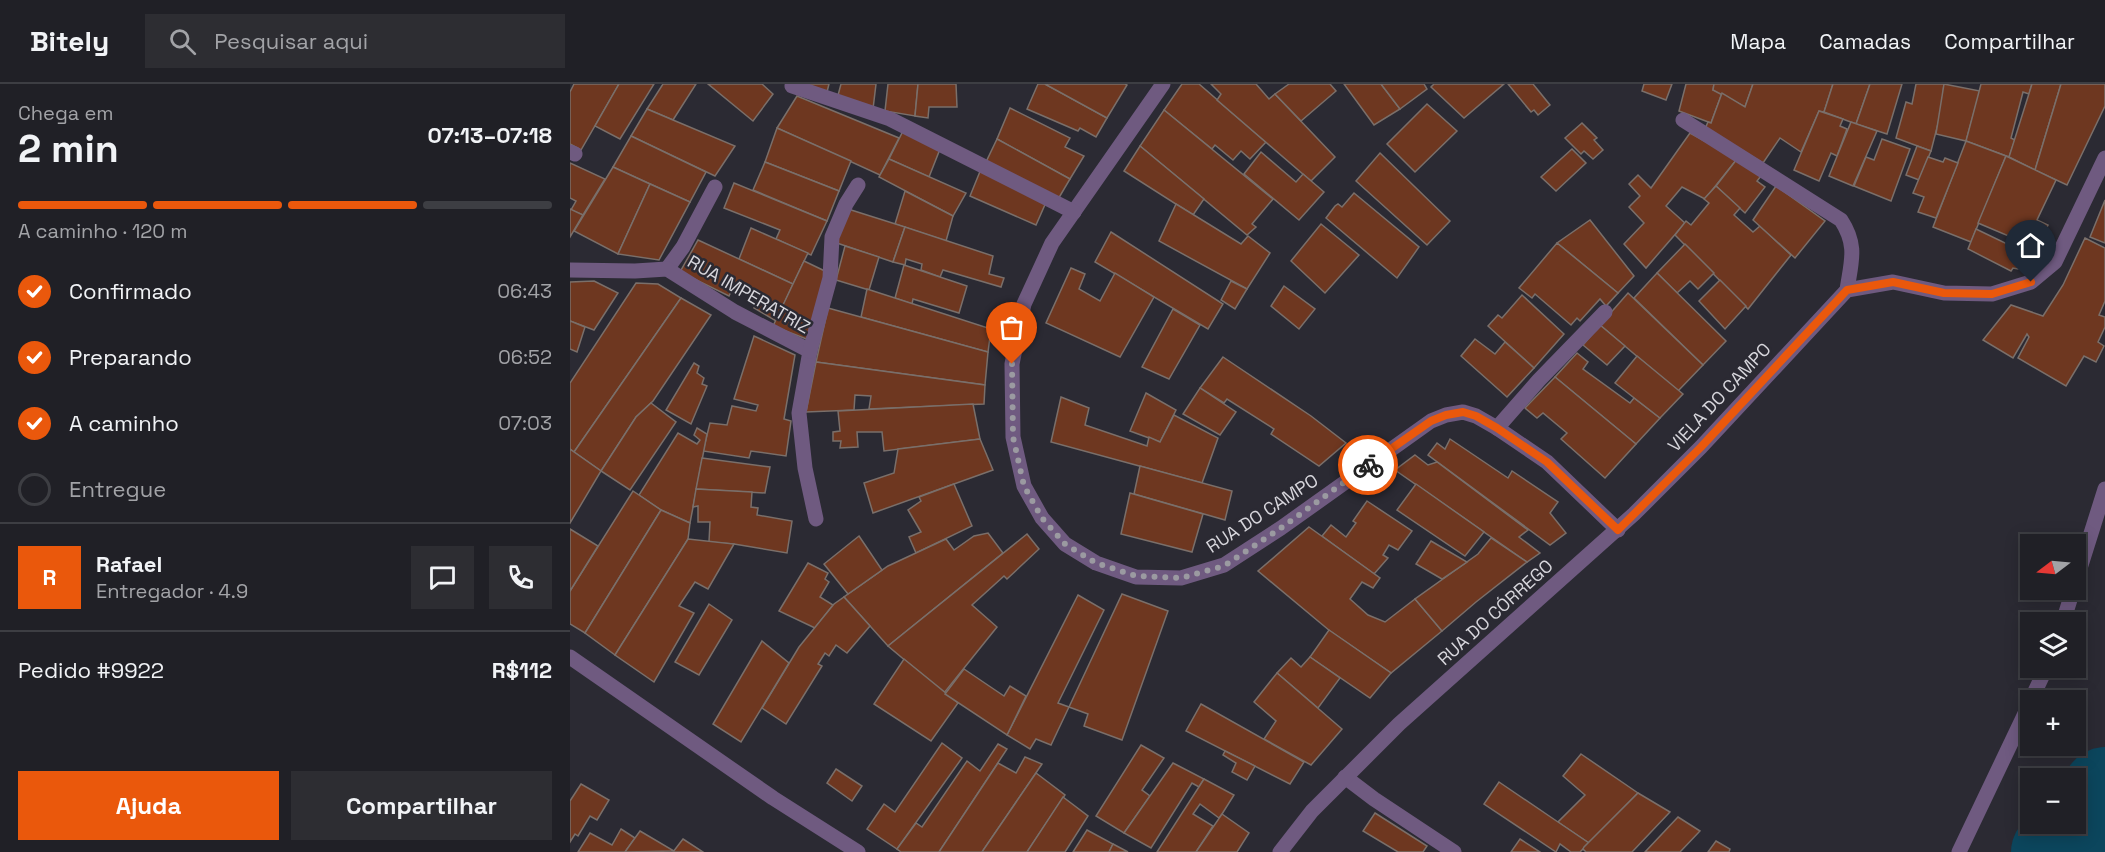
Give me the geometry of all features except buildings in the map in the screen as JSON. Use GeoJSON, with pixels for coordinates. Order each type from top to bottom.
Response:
{"type":"FeatureCollection","features":[{"type":"Feature","properties":{"kind":"street","name":"RUA DO CAMPO"},"geometry":{"type":"LineString","coordinates":[[1163,84],[1052,243],[1024,304],[1012,364],[1013,437],[1024,486],[1042,518],[1065,544],[1096,563],[1136,576],[1181,578],[1224,566],[1431,421],[1463,412],[1476,416],[1497,428],[1547,462],[1618,530]]}},
{"type":"Feature","properties":{"kind":"street"},"geometry":{"type":"LineString","coordinates":[[792,86],[890,119],[1074,212]]}},
{"type":"Feature","properties":{"kind":"street"},"geometry":{"type":"LineString","coordinates":[[1683,120],[1841,220],[1851,235],[1852,243],[1847,290],[1893,282],[1944,293],[1992,294],[2031,282],[2055,262],[2105,158]]}},
{"type":"Feature","properties":{"kind":"street"},"geometry":{"type":"LineString","coordinates":[[810,351],[830,278],[832,237],[846,204],[858,185]]}},
{"type":"Feature","properties":{"kind":"street"},"geometry":{"type":"LineString","coordinates":[[667,269],[683,247],[716,187]]}},
{"type":"Feature","properties":{"kind":"street","name":"RUA IMPERATRIZ"},"geometry":{"type":"LineString","coordinates":[[570,270],[667,269],[735,312],[810,351],[799,413],[805,468],[816,519]]}},
{"type":"Feature","properties":{"kind":"street","name":"VIELA DO CAMPO"},"geometry":{"type":"LineString","coordinates":[[1618,530],[1701,447],[1847,290]]}},
{"type":"Feature","properties":{"kind":"street"},"geometry":{"type":"LineString","coordinates":[[1497,428],[1539,380],[1605,312]]}},
{"type":"Feature","properties":{"kind":"street"},"geometry":{"type":"LineString","coordinates":[[2086,549],[2105,489]]}},
{"type":"Feature","properties":{"kind":"street","name":"RUA DO CÓRREGO"},"geometry":{"type":"LineString","coordinates":[[1280,852],[1312,812],[1399,724],[1618,530]]}},
{"type":"Feature","properties":{"kind":"street"},"geometry":{"type":"LineString","coordinates":[[570,657],[773,798],[858,852]]}},
{"type":"Feature","properties":{"kind":"street"},"geometry":{"type":"LineString","coordinates":[[1959,852],[2020,724]]}},
{"type":"Feature","properties":{"kind":"street"},"geometry":{"type":"LineString","coordinates":[[1346,777],[1374,799],[1454,852]]}},
{"type":"Feature","properties":{"kind":"waterway"},"geometry":{"type":"LineString","coordinates":[[2053,852],[2105,789]]}},
{"type":"Feature","properties":{"kind":"way so far"},"geometry":{"type":"LineString","coordinates":[[1012,364],[1013,437],[1024,486],[1042,518],[1065,544],[1096,563],[1136,576],[1181,578],[1224,566],[1368,465]]}},
{"type":"Feature","properties":{"kind":"route"},"geometry":{"type":"LineString","coordinates":[[1368,465],[1431,421],[1463,412],[1476,416],[1497,428],[1547,462],[1618,530],[1701,447],[1770,370],[1847,290],[1893,282],[1944,293],[1992,294],[2031,282]]}}]}
